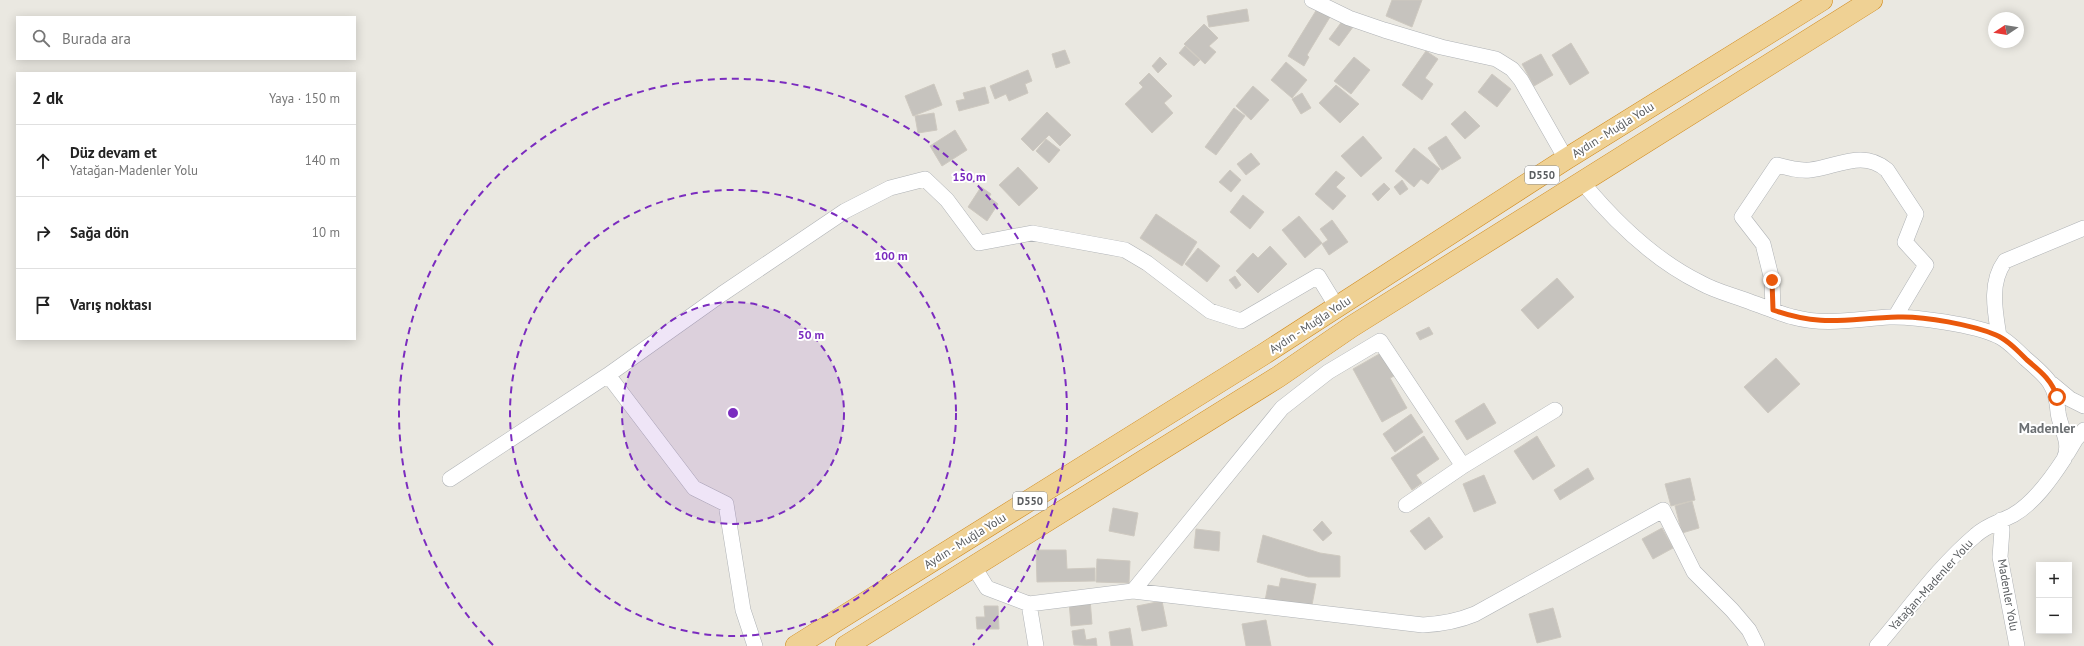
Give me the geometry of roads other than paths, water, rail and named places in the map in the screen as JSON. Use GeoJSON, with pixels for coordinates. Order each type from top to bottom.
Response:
{"type":"FeatureCollection","features":[{"type":"Feature","properties":{"kind":"highway","name":"Aydın - Muğla Yolu"},"geometry":{"type":"LineString","coordinates":[[796,646],[1337,307],[1566,159],[1822,0]]}},
{"type":"Feature","properties":{"kind":"highway","name":"Aydın - Muğla Yolu"},"geometry":{"type":"LineString","coordinates":[[846,646],[1271,381],[1351,327],[1872,0]]}},
{"type":"Feature","properties":{"kind":"highway"},"geometry":{"type":"LineString","coordinates":[[1566,159],[1582,182]]}},
{"type":"Feature","properties":{"kind":"street"},"geometry":{"type":"LineString","coordinates":[[1312,0],[1349,18],[1441,47],[1496,59],[1512,69],[1521,80],[1566,159]]}},
{"type":"Feature","properties":{"kind":"street"},"geometry":{"type":"LineString","coordinates":[[1773,310],[1772,280],[1763,244],[1742,217],[1777,165],[1797,170],[1808,170],[1855,159],[1880,164],[1886,170],[1916,214],[1905,242],[1926,265],[1894,317]]}},
{"type":"Feature","properties":{"kind":"street"},"geometry":{"type":"LineString","coordinates":[[450,480],[608,375],[722,294],[845,211],[890,188],[925,179],[947,200],[979,243],[1032,233],[1125,250],[1147,263],[1210,311],[1241,321],[1318,276],[1337,307]]}},
{"type":"Feature","properties":{"kind":"street","name":"Yatağan-Madenler Yolu"},"geometry":{"type":"LineString","coordinates":[[1582,182],[1609,214],[1665,262],[1702,284],[1794,318],[1829,322],[1894,317],[1924,319],[1972,328],[1999,336],[2042,372],[2052,384],[2057,397],[2059,419],[2067,440],[2067,454],[2064,459],[2034,498],[2023,508],[1989,525],[1976,534],[1954,556],[1877,646]]}},
{"type":"Feature","properties":{"kind":"street"},"geometry":{"type":"LineString","coordinates":[[1999,336],[1994,302],[1995,286],[1999,269],[2005,261],[2084,228]]}},
{"type":"Feature","properties":{"kind":"street"},"geometry":{"type":"LineString","coordinates":[[1133,591],[1282,408],[1328,372],[1380,341],[1463,466]]}},
{"type":"Feature","properties":{"kind":"street"},"geometry":{"type":"LineString","coordinates":[[608,375],[694,488],[726,504],[743,610],[755,646]]}},
{"type":"Feature","properties":{"kind":"street"},"geometry":{"type":"LineString","coordinates":[[2052,384],[2070,399],[2084,406]]}},
{"type":"Feature","properties":{"kind":"street"},"geometry":{"type":"LineString","coordinates":[[1406,505],[1463,466],[1555,410]]}},
{"type":"Feature","properties":{"kind":"street"},"geometry":{"type":"LineString","coordinates":[[2064,459],[2076,439],[2084,430]]}},
{"type":"Feature","properties":{"kind":"street"},"geometry":{"type":"LineString","coordinates":[[974,567],[987,588],[1029,604],[1133,591],[1423,625],[1442,624],[1458,621],[1475,614],[1663,510],[1694,572],[1732,610],[1749,630],[1758,646]]}},
{"type":"Feature","properties":{"kind":"street","name":"Madenler Yolu"},"geometry":{"type":"LineString","coordinates":[[2001,520],[2002,530],[2000,557],[2017,646]]}},
{"type":"Feature","properties":{"kind":"street"},"geometry":{"type":"LineString","coordinates":[[1029,604],[1036,646]]}},
{"type":"Feature","properties":{"kind":"district","name":"Madenler"},"geometry":{"type":"Point","coordinates":[2047,428]}}]}
